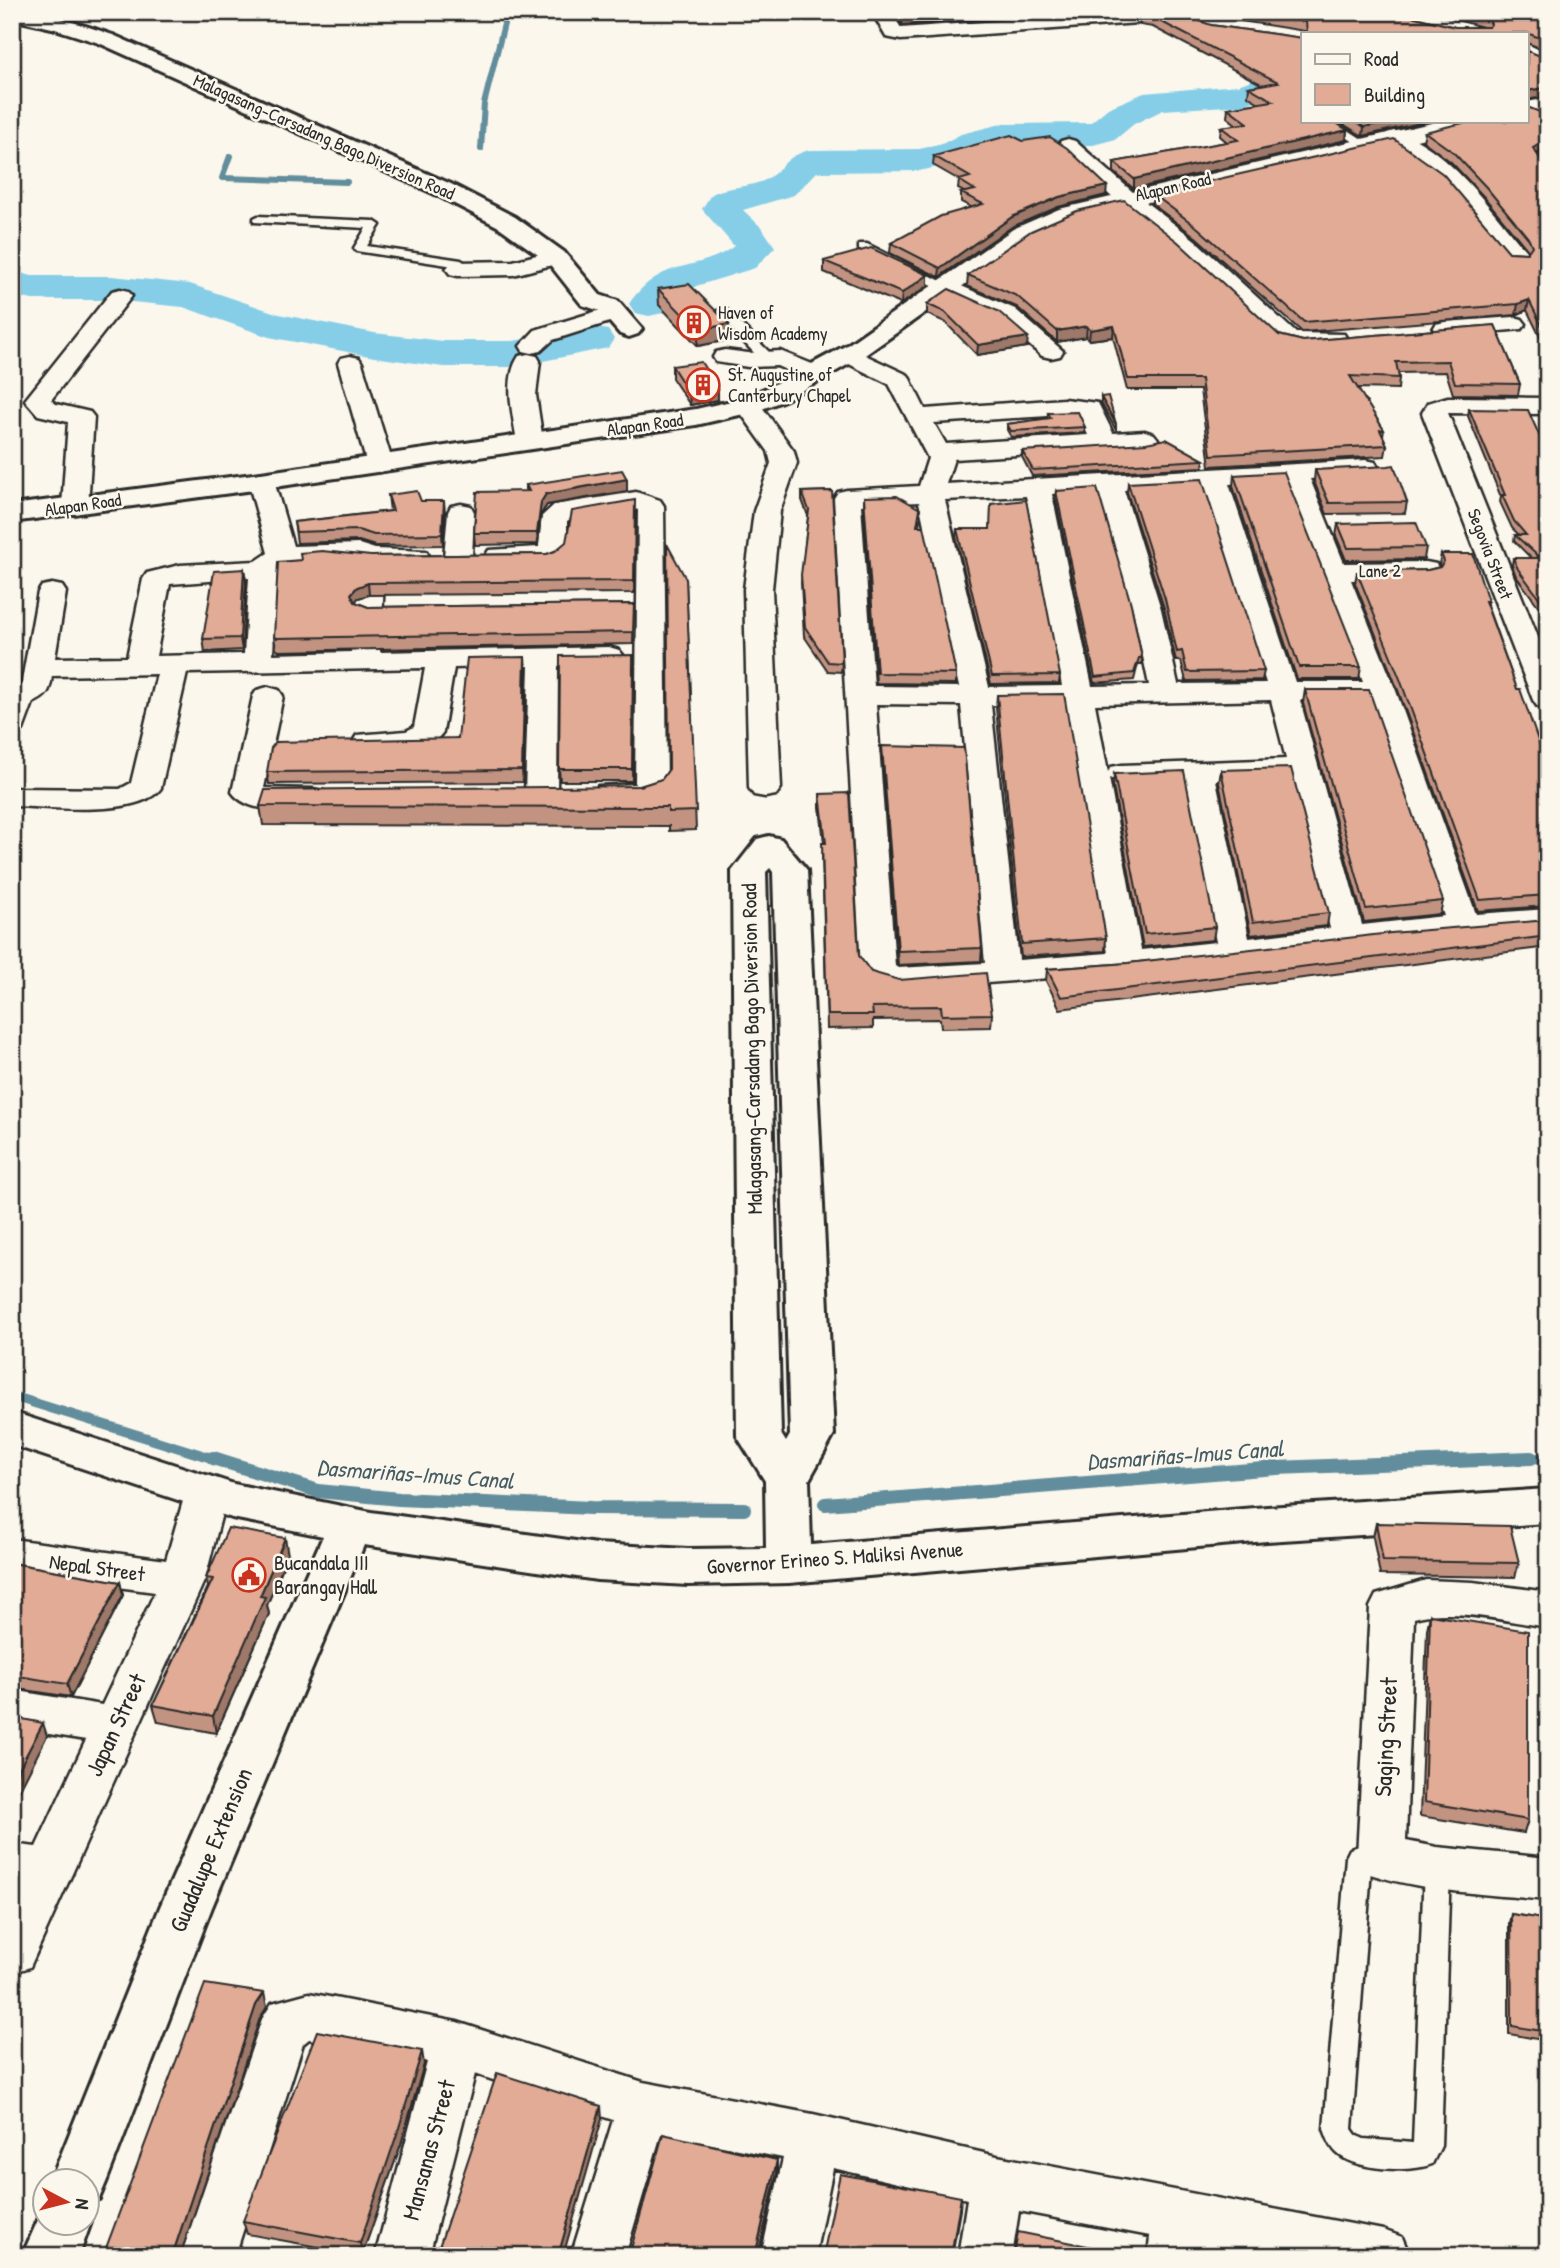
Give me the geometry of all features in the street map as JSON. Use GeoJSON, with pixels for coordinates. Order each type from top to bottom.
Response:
{"type":"FeatureCollection","features":[{"type":"Feature","properties":{"kind":"street","name":"Malagasang-Carsadang Bago Diversion Road"},"geometry":{"type":"LineString","coordinates":[[50,12],[122,34],[505,206],[577,252],[613,296],[617,316]]}},
{"type":"Feature","properties":{"kind":"street"},"geometry":{"type":"LineString","coordinates":[[881,12],[893,33],[897,34],[968,20],[1179,13],[1201,22]]}},
{"type":"Feature","properties":{"kind":"street","name":"Malagasang-Carsadang Bago Diversion Road"},"geometry":{"type":"LineString","coordinates":[[12,13],[57,23],[106,39],[443,189],[507,222],[556,257],[591,300],[617,316]]}},
{"type":"Feature","properties":{"kind":"street"},"geometry":{"type":"LineString","coordinates":[[1528,51],[1548,62]]}},
{"type":"Feature","properties":{"kind":"street","name":"Alapan Road"},"geometry":{"type":"LineString","coordinates":[[12,514],[753,411],[848,354],[1021,234],[1067,214],[1126,198],[1463,122]]}},
{"type":"Feature","properties":{"kind":"street"},"geometry":{"type":"LineString","coordinates":[[1394,137],[1437,164],[1451,177],[1517,255]]}},
{"type":"Feature","properties":{"kind":"street"},"geometry":{"type":"LineString","coordinates":[[1068,145],[1126,198],[1187,245],[1287,338],[1301,342],[1364,336]]}},
{"type":"Feature","properties":{"kind":"street"},"geometry":{"type":"LineString","coordinates":[[458,270],[513,268],[556,257]]}},
{"type":"Feature","properties":{"kind":"street"},"geometry":{"type":"LineString","coordinates":[[946,286],[1007,314],[1051,351]]}},
{"type":"Feature","properties":{"kind":"street"},"geometry":{"type":"LineString","coordinates":[[75,506],[81,417],[47,410],[38,400],[120,296]]}},
{"type":"Feature","properties":{"kind":"street"},"geometry":{"type":"LineString","coordinates":[[530,441],[523,395],[530,354],[544,335],[617,316]]}},
{"type":"Feature","properties":{"kind":"street"},"geometry":{"type":"LineString","coordinates":[[1416,332],[1514,324]]}},
{"type":"Feature","properties":{"kind":"street"},"geometry":{"type":"LineString","coordinates":[[848,354],[899,380],[941,458],[930,493],[976,698],[970,749],[1003,972]]}},
{"type":"Feature","properties":{"kind":"street"},"geometry":{"type":"LineString","coordinates":[[725,357],[748,360],[780,358],[813,373]]}},
{"type":"Feature","properties":{"kind":"street"},"geometry":{"type":"LineString","coordinates":[[350,363],[380,464]]}},
{"type":"Feature","properties":{"kind":"street","name":"Segovia Street"},"geometry":{"type":"LineString","coordinates":[[1546,409],[1448,405],[1437,408],[1435,413],[1548,700]]}},
{"type":"Feature","properties":{"kind":"street"},"geometry":{"type":"LineString","coordinates":[[917,417],[1064,407],[1089,408],[1104,442]]}},
{"type":"Feature","properties":{"kind":"street"},"geometry":{"type":"LineString","coordinates":[[753,411],[781,451],[783,463],[767,511],[758,589],[765,788]]}},
{"type":"Feature","properties":{"kind":"street"},"geometry":{"type":"LineString","coordinates":[[938,452],[1146,439]]}},
{"type":"Feature","properties":{"kind":"street"},"geometry":{"type":"LineString","coordinates":[[1386,467],[847,498],[861,695],[878,747],[878,969],[885,976],[898,979],[1003,972],[1126,961],[1348,934],[1463,923],[1548,919]]}},
{"type":"Feature","properties":{"kind":"street"},"geometry":{"type":"LineString","coordinates":[[1294,472],[1329,525],[1334,572],[1381,691],[1463,923]]}},
{"type":"Feature","properties":{"kind":"street"},"geometry":{"type":"LineString","coordinates":[[1214,477],[1283,691],[1348,934]]}},
{"type":"Feature","properties":{"kind":"street"},"geometry":{"type":"LineString","coordinates":[[258,663],[272,562],[261,481]]}},
{"type":"Feature","properties":{"kind":"street"},"geometry":{"type":"LineString","coordinates":[[1110,482],[1147,609],[1166,695]]}},
{"type":"Feature","properties":{"kind":"street"},"geometry":{"type":"LineString","coordinates":[[1038,489],[1079,696],[1126,961]]}},
{"type":"Feature","properties":{"kind":"street"},"geometry":{"type":"LineString","coordinates":[[140,665],[157,579],[180,573],[359,552],[372,558],[547,555],[553,550],[557,514],[636,500],[646,502],[651,506],[636,604],[649,656],[651,788],[641,793],[550,794],[544,657]]}},
{"type":"Feature","properties":{"kind":"street"},"geometry":{"type":"LineString","coordinates":[[458,557],[461,512]]}},
{"type":"Feature","properties":{"kind":"street"},"geometry":{"type":"LineString","coordinates":[[365,661],[382,607],[372,558]]}},
{"type":"Feature","properties":{"kind":"street","name":"Lane 2"},"geometry":{"type":"LineString","coordinates":[[1334,572],[1426,570]]}},
{"type":"Feature","properties":{"kind":"street"},"geometry":{"type":"LineString","coordinates":[[15,707],[36,691],[52,592]]}},
{"type":"Feature","properties":{"kind":"street"},"geometry":{"type":"LineString","coordinates":[[39,667],[649,656]]}},
{"type":"Feature","properties":{"kind":"street"},"geometry":{"type":"LineString","coordinates":[[335,741],[411,740],[422,737],[428,732],[441,660]]}},
{"type":"Feature","properties":{"kind":"street"},"geometry":{"type":"LineString","coordinates":[[12,797],[126,798],[145,788],[174,664]]}},
{"type":"Feature","properties":{"kind":"street"},"geometry":{"type":"LineString","coordinates":[[861,695],[976,698],[1381,691]]}},
{"type":"Feature","properties":{"kind":"street"},"geometry":{"type":"LineString","coordinates":[[268,696],[272,743],[248,792],[254,797],[346,797]]}},
{"type":"Feature","properties":{"kind":"street"},"geometry":{"type":"LineString","coordinates":[[1093,775],[1304,768]]}},
{"type":"Feature","properties":{"kind":"street"},"geometry":{"type":"LineString","coordinates":[[1198,770],[1234,948]]}},
{"type":"Feature","properties":{"kind":"street","name":"Malagasang-Carsadang Bago Diversion Road"},"geometry":{"type":"LineString","coordinates":[[769,846],[790,870],[812,1435],[787,1480],[759,1436],[749,871],[769,846]]}},
{"type":"Feature","properties":{"kind":"street","name":"Governor Erineo S. Maliksi Avenue"},"geometry":{"type":"LineString","coordinates":[[12,1428],[206,1494],[266,1509],[351,1523],[371,1529],[597,1562],[688,1567],[789,1565],[1267,1524],[1548,1506]]}},
{"type":"Feature","properties":{"kind":"street"},"geometry":{"type":"LineString","coordinates":[[787,1480],[789,1565]]}},
{"type":"Feature","properties":{"kind":"street","name":"Japan Street"},"geometry":{"type":"LineString","coordinates":[[12,1951],[31,1868],[116,1726],[183,1579],[206,1494]]}},
{"type":"Feature","properties":{"kind":"street","name":"Guadalupe Extension"},"geometry":{"type":"LineString","coordinates":[[84,2166],[186,1907],[351,1523]]}},
{"type":"Feature","properties":{"kind":"street","name":"Nepal Street"},"geometry":{"type":"LineString","coordinates":[[12,1556],[183,1579]]}},
{"type":"Feature","properties":{"kind":"street","name":"Saging Street"},"geometry":{"type":"LineString","coordinates":[[1381,1857],[1392,1607],[1426,1597],[1473,1599],[1548,1610]]}},
{"type":"Feature","properties":{"kind":"street"},"geometry":{"type":"LineString","coordinates":[[12,1709],[116,1726]]}},
{"type":"Feature","properties":{"kind":"street"},"geometry":{"type":"LineString","coordinates":[[1381,1857],[1437,1868],[1548,1879]]}},
{"type":"Feature","properties":{"kind":"street"},"geometry":{"type":"LineString","coordinates":[[208,2256],[280,2035],[290,2019],[309,2016],[457,2045],[643,2106],[813,2139],[997,2180],[1177,2236],[1379,2255]]}},
{"type":"Feature","properties":{"kind":"street","name":"Mansanas Street"},"geometry":{"type":"LineString","coordinates":[[402,2256],[457,2045]]}},
{"type":"Feature","properties":{"kind":"street"},"geometry":{"type":"LineString","coordinates":[[598,2256],[643,2106]]}},
{"type":"Feature","properties":{"kind":"street"},"geometry":{"type":"LineString","coordinates":[[788,2256],[813,2139]]}},
{"type":"Feature","properties":{"kind":"street"},"geometry":{"type":"LineString","coordinates":[[985,2256],[997,2180]]}},
{"type":"Feature","properties":{"kind":"street"},"geometry":{"type":"LineString","coordinates":[[50,2256],[58,2236]]}},
{"type":"Feature","properties":{"kind":"lane"},"geometry":{"type":"LineString","coordinates":[[1329,122],[1364,144]]}},
{"type":"Feature","properties":{"kind":"lane"},"geometry":{"type":"LineString","coordinates":[[1548,153],[1540,159],[1548,170]]}},
{"type":"Feature","properties":{"kind":"lane"},"geometry":{"type":"LineString","coordinates":[[258,220],[374,225],[360,248],[461,264],[458,270]]}},
{"type":"Feature","properties":{"kind":"lane"},"geometry":{"type":"LineString","coordinates":[[863,247],[946,286]]}},
{"type":"Feature","properties":{"kind":"lane"},"geometry":{"type":"LineString","coordinates":[[722,312],[767,358]]}},
{"type":"Feature","properties":{"kind":"lane"},"geometry":{"type":"LineString","coordinates":[[1381,1857],[1359,1857],[1338,2129],[1342,2139],[1351,2148],[1411,2157],[1422,2155],[1427,2146],[1437,1868]]}},
{"type":"Feature","properties":{"kind":"building"},"geometry":{"type":"Polygon","coordinates":[[[900,12],[960,12],[903,16],[900,12]]]}},
{"type":"Feature","properties":{"kind":"building"},"geometry":{"type":"Polygon","coordinates":[[[1240,12],[1395,12],[1455,27],[1489,27],[1491,24],[1488,18],[1463,12],[1548,12],[1548,41],[1528,32],[1307,32],[1306,22],[1240,12]]]}},
{"type":"Feature","properties":{"kind":"building"},"geometry":{"type":"Polygon","coordinates":[[[1180,14],[1211,25],[1301,38],[1301,122],[1335,122],[1347,130],[1134,179],[1114,162],[1238,140],[1221,127],[1248,123],[1228,108],[1273,101],[1249,87],[1278,82],[1154,18],[1141,16],[1180,14]]]}},
{"type":"Feature","properties":{"kind":"building"},"geometry":{"type":"Polygon","coordinates":[[[1528,51],[1548,59],[1548,87],[1528,91],[1528,51]]]}},
{"type":"Feature","properties":{"kind":"building"},"geometry":{"type":"Polygon","coordinates":[[[1528,107],[1548,115],[1548,139],[1533,148],[1544,164],[1548,165],[1548,338],[1529,300],[1518,304],[1304,322],[1198,228],[1153,194],[1394,139],[1443,174],[1509,252],[1527,253],[1532,246],[1529,239],[1486,187],[1453,152],[1425,132],[1467,122],[1528,122],[1528,107]]]}},
{"type":"Feature","properties":{"kind":"building"},"geometry":{"type":"Polygon","coordinates":[[[1356,122],[1386,122],[1364,127],[1356,122]]]}},
{"type":"Feature","properties":{"kind":"building"},"geometry":{"type":"Polygon","coordinates":[[[1011,135],[1023,141],[1050,137],[1067,148],[1107,186],[1059,197],[1012,217],[940,268],[891,243],[941,216],[983,204],[961,193],[975,190],[959,180],[970,177],[934,156],[1011,135]]]}},
{"type":"Feature","properties":{"kind":"building"},"geometry":{"type":"Polygon","coordinates":[[[1124,200],[1178,242],[1279,335],[1303,341],[1495,325],[1520,384],[1455,383],[1448,361],[1396,362],[1399,378],[1350,376],[1384,430],[1380,430],[1387,445],[1211,455],[1201,379],[1128,379],[1114,326],[1090,330],[1087,326],[1057,331],[1017,296],[968,275],[1031,231],[1077,211],[1124,200]]]}},
{"type":"Feature","properties":{"kind":"building"},"geometry":{"type":"Polygon","coordinates":[[[871,248],[928,275],[902,293],[824,261],[871,248]]]}},
{"type":"Feature","properties":{"kind":"building"},"geometry":{"type":"Polygon","coordinates":[[[689,284],[729,324],[698,330],[658,289],[689,284]]]}},
{"type":"Feature","properties":{"kind":"building"},"geometry":{"type":"Polygon","coordinates":[[[949,289],[998,311],[1028,337],[978,345],[945,312],[927,304],[949,289]]]}},
{"type":"Feature","properties":{"kind":"building"},"geometry":{"type":"Polygon","coordinates":[[[701,362],[718,389],[689,393],[672,366],[701,362]]]}},
{"type":"Feature","properties":{"kind":"building"},"geometry":{"type":"Polygon","coordinates":[[[1108,396],[1116,424],[1101,397],[1108,396]]]}},
{"type":"Feature","properties":{"kind":"building"},"geometry":{"type":"Polygon","coordinates":[[[1469,409],[1528,410],[1548,455],[1548,610],[1513,558],[1540,558],[1515,535],[1526,535],[1514,521],[1502,495],[1505,495],[1469,409]]]}},
{"type":"Feature","properties":{"kind":"building"},"geometry":{"type":"Polygon","coordinates":[[[1078,412],[1085,427],[1011,431],[1007,424],[1051,418],[1048,413],[1078,412]]]}},
{"type":"Feature","properties":{"kind":"building"},"geometry":{"type":"Polygon","coordinates":[[[1166,439],[1204,460],[1033,470],[1022,451],[1146,443],[1166,439]]]}},
{"type":"Feature","properties":{"kind":"building"},"geometry":{"type":"Polygon","coordinates":[[[1394,465],[1407,502],[1329,503],[1315,470],[1388,466],[1394,465]]]}},
{"type":"Feature","properties":{"kind":"building"},"geometry":{"type":"Polygon","coordinates":[[[622,470],[627,479],[546,494],[541,502],[537,533],[474,533],[477,492],[529,491],[526,485],[622,470]]]}},
{"type":"Feature","properties":{"kind":"building"},"geometry":{"type":"Polygon","coordinates":[[[1284,472],[1361,667],[1299,667],[1234,475],[1284,472]]]}},
{"type":"Feature","properties":{"kind":"building"},"geometry":{"type":"Polygon","coordinates":[[[1202,479],[1264,671],[1187,672],[1182,651],[1177,652],[1165,599],[1128,483],[1202,479]]]}},
{"type":"Feature","properties":{"kind":"building"},"geometry":{"type":"Polygon","coordinates":[[[1097,488],[1131,604],[1142,658],[1139,658],[1134,673],[1095,677],[1056,491],[1097,488]]]}},
{"type":"Feature","properties":{"kind":"building"},"geometry":{"type":"Polygon","coordinates":[[[417,491],[421,501],[444,501],[442,534],[374,535],[358,530],[296,532],[294,522],[393,511],[388,495],[417,491]]]}},
{"type":"Feature","properties":{"kind":"building"},"geometry":{"type":"Polygon","coordinates":[[[832,491],[842,663],[828,662],[805,627],[801,575],[809,510],[802,492],[832,491]]]}},
{"type":"Feature","properties":{"kind":"building"},"geometry":{"type":"Polygon","coordinates":[[[897,496],[920,509],[917,526],[924,526],[956,674],[877,673],[864,497],[897,496]]]}},
{"type":"Feature","properties":{"kind":"building"},"geometry":{"type":"Polygon","coordinates":[[[635,500],[634,581],[368,583],[357,587],[351,594],[355,602],[368,607],[634,604],[633,632],[274,637],[278,562],[301,560],[300,553],[322,551],[371,556],[547,554],[566,542],[572,511],[635,500]]]}},
{"type":"Feature","properties":{"kind":"building"},"geometry":{"type":"Polygon","coordinates":[[[1026,500],[1060,675],[992,676],[957,529],[990,529],[991,504],[1026,500]]]}},
{"type":"Feature","properties":{"kind":"building"},"geometry":{"type":"Polygon","coordinates":[[[1416,522],[1426,547],[1348,548],[1338,524],[1416,522]]]}},
{"type":"Feature","properties":{"kind":"building"},"geometry":{"type":"Polygon","coordinates":[[[667,544],[686,579],[696,811],[668,812],[668,807],[260,806],[265,790],[640,786],[662,779],[669,769],[667,544]]]}},
{"type":"Feature","properties":{"kind":"building"},"geometry":{"type":"Polygon","coordinates":[[[1441,554],[1473,554],[1488,601],[1485,601],[1548,769],[1548,895],[1480,900],[1400,679],[1357,572],[1428,570],[1440,567],[1444,561],[1441,554]]]}},
{"type":"Feature","properties":{"kind":"building"},"geometry":{"type":"Polygon","coordinates":[[[244,569],[240,638],[203,639],[214,571],[244,569]]]}},
{"type":"Feature","properties":{"kind":"building"},"geometry":{"type":"Polygon","coordinates":[[[633,655],[632,769],[559,769],[560,656],[633,655]]]}},
{"type":"Feature","properties":{"kind":"building"},"geometry":{"type":"Polygon","coordinates":[[[525,657],[522,770],[267,772],[271,748],[276,742],[458,738],[467,658],[525,657]]]}},
{"type":"Feature","properties":{"kind":"building"},"geometry":{"type":"Polygon","coordinates":[[[1305,690],[1369,690],[1443,901],[1366,909],[1305,690]]]}},
{"type":"Feature","properties":{"kind":"building"},"geometry":{"type":"Polygon","coordinates":[[[1064,694],[1106,938],[1022,944],[997,695],[1064,694]]]}},
{"type":"Feature","properties":{"kind":"building"},"geometry":{"type":"Polygon","coordinates":[[[882,746],[964,748],[982,948],[898,951],[882,746]]]}},
{"type":"Feature","properties":{"kind":"building"},"geometry":{"type":"Polygon","coordinates":[[[1291,768],[1329,913],[1253,922],[1221,770],[1291,768]]]}},
{"type":"Feature","properties":{"kind":"building"},"geometry":{"type":"Polygon","coordinates":[[[1184,771],[1215,927],[1145,934],[1114,774],[1184,771]]]}},
{"type":"Feature","properties":{"kind":"building"},"geometry":{"type":"Polygon","coordinates":[[[849,793],[859,956],[871,972],[899,980],[986,973],[992,1014],[942,1015],[941,1006],[872,1007],[873,1015],[827,1015],[822,843],[826,843],[820,794],[849,793]]]}},
{"type":"Feature","properties":{"kind":"building"},"geometry":{"type":"Polygon","coordinates":[[[1548,920],[1548,936],[1061,997],[1047,969],[1128,963],[1391,933],[1548,920]]]}},
{"type":"Feature","properties":{"kind":"building"},"geometry":{"type":"Polygon","coordinates":[[[1376,1523],[1510,1526],[1519,1563],[1383,1561],[1376,1523]]]}},
{"type":"Feature","properties":{"kind":"building"},"geometry":{"type":"Polygon","coordinates":[[[228,1528],[285,1538],[260,1596],[265,1597],[213,1716],[153,1705],[213,1579],[206,1578],[228,1528]]]}},
{"type":"Feature","properties":{"kind":"building"},"geometry":{"type":"Polygon","coordinates":[[[12,1563],[120,1582],[67,1684],[12,1675],[12,1563]]]}},
{"type":"Feature","properties":{"kind":"building"},"geometry":{"type":"Polygon","coordinates":[[[1430,1615],[1528,1631],[1528,1820],[1424,1802],[1430,1615]]]}},
{"type":"Feature","properties":{"kind":"building"},"geometry":{"type":"Polygon","coordinates":[[[12,1717],[43,1723],[12,1782],[12,1717]]]}},
{"type":"Feature","properties":{"kind":"building"},"geometry":{"type":"Polygon","coordinates":[[[1511,1914],[1548,1920],[1548,2032],[1512,2026],[1511,1914]]]}},
{"type":"Feature","properties":{"kind":"building"},"geometry":{"type":"Polygon","coordinates":[[[205,1984],[264,1993],[256,2005],[172,2256],[103,2256],[205,1984]]]}},
{"type":"Feature","properties":{"kind":"building"},"geometry":{"type":"Polygon","coordinates":[[[317,2031],[422,2051],[360,2243],[243,2221],[317,2031]]]}},
{"type":"Feature","properties":{"kind":"building"},"geometry":{"type":"Polygon","coordinates":[[[497,2073],[601,2106],[558,2256],[436,2256],[497,2073]]]}},
{"type":"Feature","properties":{"kind":"building"},"geometry":{"type":"Polygon","coordinates":[[[663,2134],[777,2160],[755,2256],[629,2256],[663,2134]]]}},
{"type":"Feature","properties":{"kind":"building"},"geometry":{"type":"Polygon","coordinates":[[[840,2174],[961,2197],[951,2256],[823,2256],[840,2174]]]}},
{"type":"Feature","properties":{"kind":"building"},"geometry":{"type":"Polygon","coordinates":[[[1018,2232],[1137,2256],[1014,2256],[1018,2232]]]}},
{"type":"Feature","properties":{"kind":"waterway"},"geometry":{"type":"LineString","coordinates":[[481,149],[484,104],[507,12]]}},
{"type":"Feature","properties":{"kind":"waterway"},"geometry":{"type":"LineString","coordinates":[[649,304],[682,278],[728,266],[748,254],[755,247],[748,236],[721,209],[725,203],[761,195],[781,187],[800,167],[810,161],[919,160],[953,153],[974,142],[1001,135],[1093,134],[1103,131],[1121,116],[1156,100],[1243,95],[1301,72]]}},
{"type":"Feature","properties":{"kind":"waterway"},"geometry":{"type":"LineString","coordinates":[[230,156],[222,178],[347,182]]}},
{"type":"Feature","properties":{"kind":"waterway"},"geometry":{"type":"LineString","coordinates":[[12,283],[32,288],[112,288],[190,296],[269,325],[374,345],[443,354],[513,354],[593,339]]}},
{"type":"Feature","properties":{"kind":"waterway","name":"Dasmariñas-Imus Canal"},"geometry":{"type":"LineString","coordinates":[[12,1396],[218,1460]]}},
{"type":"Feature","properties":{"kind":"waterway","name":"Dasmariñas-Imus Canal"},"geometry":{"type":"LineString","coordinates":[[213,1458],[318,1491],[399,1499],[591,1508],[744,1509]]}},
{"type":"Feature","properties":{"kind":"waterway","name":"Dasmariñas-Imus Canal"},"geometry":{"type":"LineString","coordinates":[[1513,1459],[1531,1458]]}},
{"type":"Feature","properties":{"kind":"waterway","name":"Dasmariñas-Imus Canal"},"geometry":{"type":"LineString","coordinates":[[1513,1459],[1548,1458]]}},
{"type":"Feature","properties":{"kind":"waterway","name":"Dasmariñas-Imus Canal"},"geometry":{"type":"LineString","coordinates":[[825,1504],[1276,1468],[1513,1459]]}},
{"type":"Feature","properties":{"kind":"waterway","name":"Dasmariñas-Imus Canal"},"geometry":{"type":"LineString","coordinates":[[1449,1460],[1513,1459]]}},
{"type":"Feature","properties":{"kind":"place","name":"Haven of Wisdom Academy"},"geometry":{"type":"Point","coordinates":[694,323]}},
{"type":"Feature","properties":{"kind":"place","name":"St. Augustine of Canterbury Chapel"},"geometry":{"type":"Point","coordinates":[703,385]}},
{"type":"Feature","properties":{"kind":"place","name":"Bucandala III Barangay Hall"},"geometry":{"type":"Point","coordinates":[249,1575]}}]}
